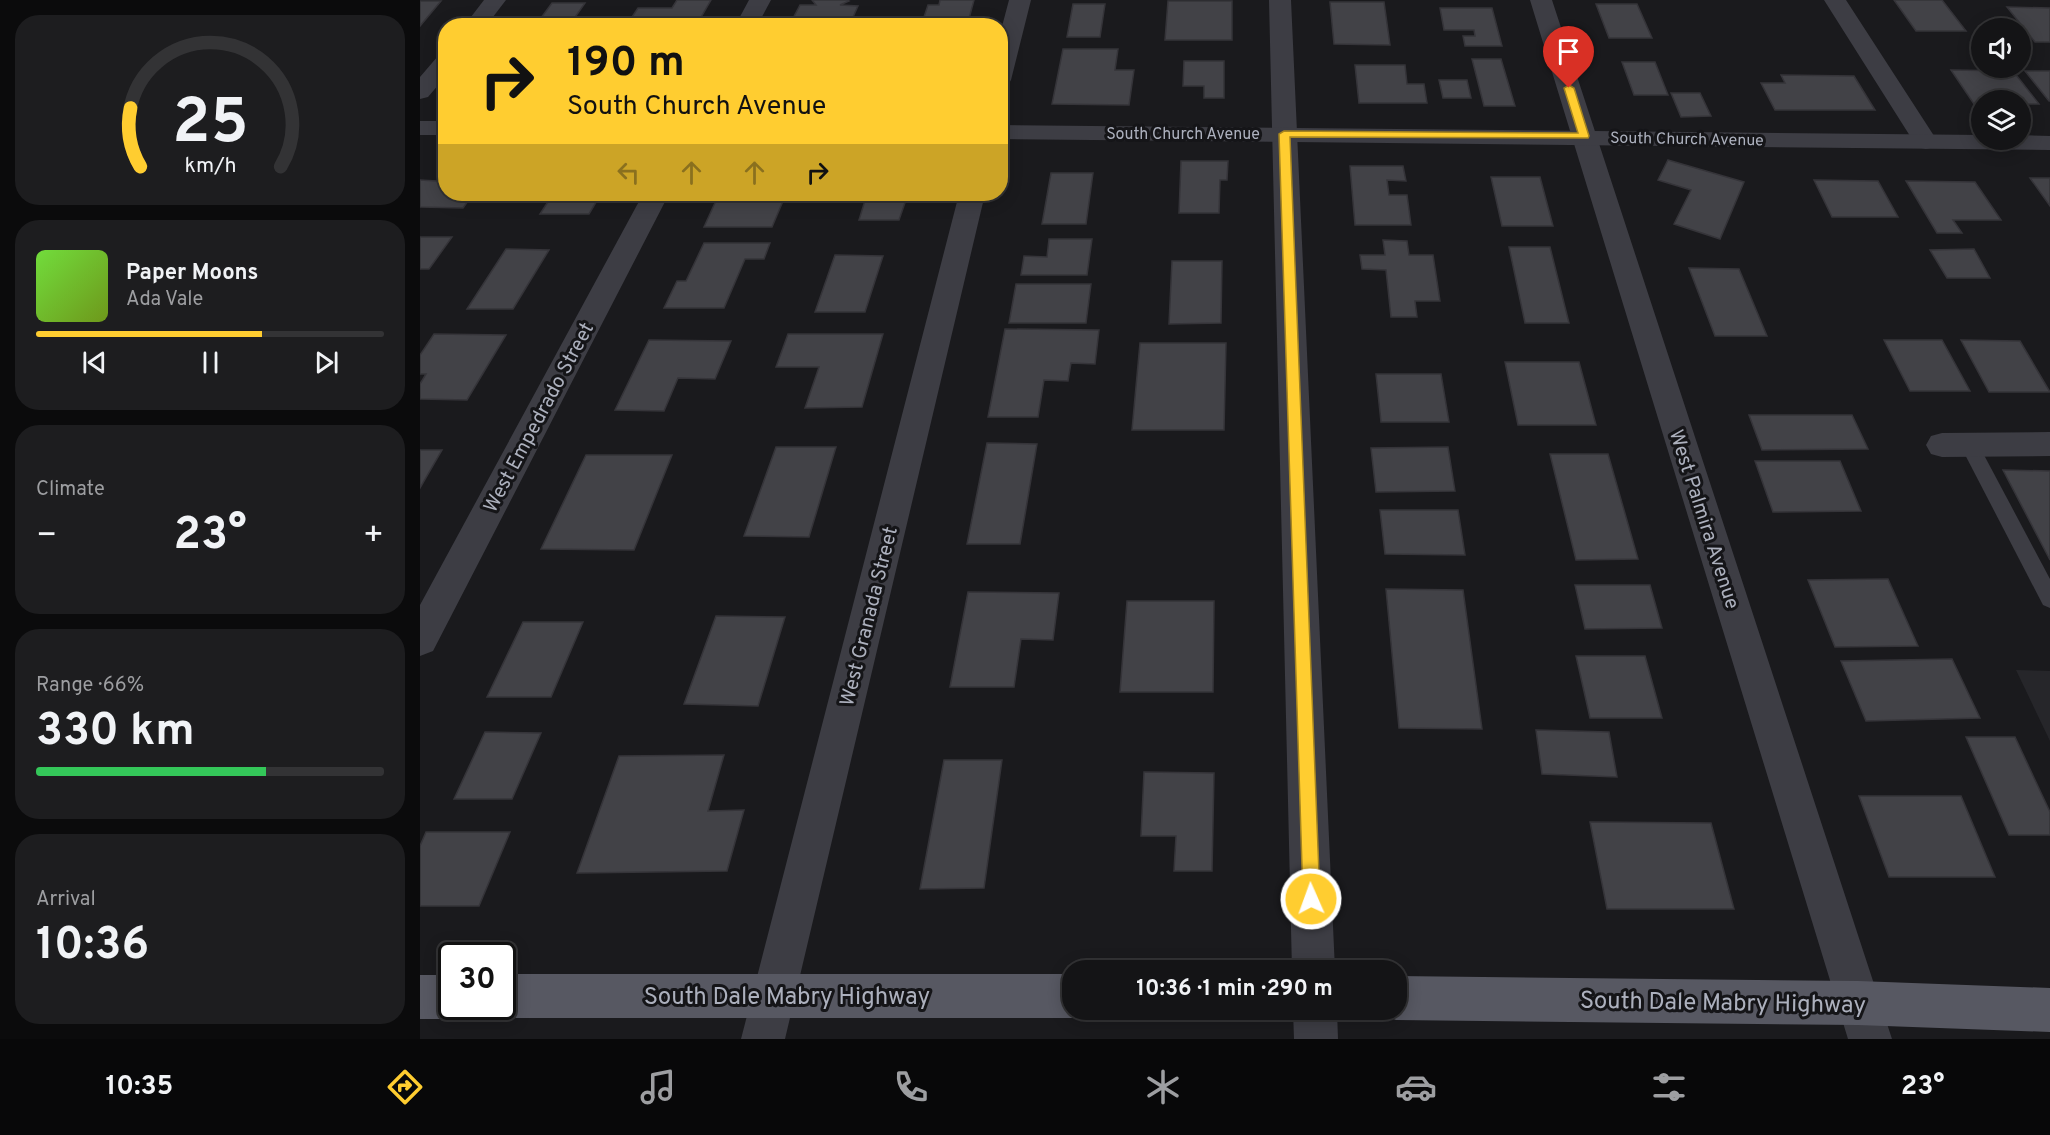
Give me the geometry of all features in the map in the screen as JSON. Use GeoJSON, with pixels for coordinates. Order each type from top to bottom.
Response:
{"type":"FeatureCollection","features":[{"type":"Feature","properties":{"kind":"main road","name":"South Dale Mabry Highway"},"geometry":{"type":"LineString","coordinates":[[516,996],[1062,996]]}},
{"type":"Feature","properties":{"kind":"main road"},"geometry":{"type":"LineString","coordinates":[[420,997],[438,997]]}},
{"type":"Feature","properties":{"kind":"main road","name":"South Dale Mabry Highway"},"geometry":{"type":"LineString","coordinates":[[1407,999],[1864,1021],[2050,1010]]}},
{"type":"Feature","properties":{"kind":"street"},"geometry":{"type":"LineString","coordinates":[[480,18],[495,0]]}},
{"type":"Feature","properties":{"kind":"street"},"geometry":{"type":"LineString","coordinates":[[750,18],[760,0]]}},
{"type":"Feature","properties":{"kind":"street"},"geometry":{"type":"LineString","coordinates":[[1008,48],[1020,0]]}},
{"type":"Feature","properties":{"kind":"street"},"geometry":{"type":"LineString","coordinates":[[1280,0],[1314,960]]}},
{"type":"Feature","properties":{"kind":"street","name":"West Palmira Avenue"},"geometry":{"type":"LineString","coordinates":[[1541,0],[1864,1021]]}},
{"type":"Feature","properties":{"kind":"street"},"geometry":{"type":"LineString","coordinates":[[1835,0],[1926,142]]}},
{"type":"Feature","properties":{"kind":"street"},"geometry":{"type":"LineString","coordinates":[[420,92],[438,71]]}},
{"type":"Feature","properties":{"kind":"street"},"geometry":{"type":"LineString","coordinates":[[420,128],[438,128]]}},
{"type":"Feature","properties":{"kind":"street","name":"South Church Avenue"},"geometry":{"type":"LineString","coordinates":[[1008,132],[1584,136],[2050,143]]}},
{"type":"Feature","properties":{"kind":"street","name":"West Empedrado Street"},"geometry":{"type":"LineString","coordinates":[[420,640],[652,201]]}},
{"type":"Feature","properties":{"kind":"street","name":"West Granada Street"},"geometry":{"type":"LineString","coordinates":[[763,1039],[970,201]]}},
{"type":"Feature","properties":{"kind":"street"},"geometry":{"type":"LineString","coordinates":[[1955,445],[2050,444]]}},
{"type":"Feature","properties":{"kind":"street"},"geometry":{"type":"LineString","coordinates":[[1315,1020],[1316,1039]]}},
{"type":"Feature","properties":{"kind":"lane"},"geometry":{"type":"LineString","coordinates":[[1955,445],[2050,599]]}},
{"type":"Feature","properties":{"kind":"shaded area"},"geometry":{"type":"Polygon","coordinates":[[[2016,670],[2050,671],[2050,741],[2016,670]]]}},
{"type":"Feature","properties":{"kind":"building"},"geometry":{"type":"Polygon","coordinates":[[[677,0],[711,0],[701,18],[631,18],[638,8],[672,8],[677,0]]]}},
{"type":"Feature","properties":{"kind":"building"},"geometry":{"type":"Polygon","coordinates":[[[812,0],[847,0],[849,1],[840,5],[858,6],[853,18],[793,18],[800,5],[816,5],[812,0]]]}},
{"type":"Feature","properties":{"kind":"building"},"geometry":{"type":"Polygon","coordinates":[[[940,0],[974,0],[969,18],[924,18],[928,5],[939,5],[940,0]]]}},
{"type":"Feature","properties":{"kind":"building"},"geometry":{"type":"Polygon","coordinates":[[[1894,0],[1942,0],[1966,31],[1916,31],[1894,0]]]}},
{"type":"Feature","properties":{"kind":"building"},"geometry":{"type":"Polygon","coordinates":[[[420,1],[441,1],[420,26],[420,1]]]}},
{"type":"Feature","properties":{"kind":"building"},"geometry":{"type":"Polygon","coordinates":[[[1168,1],[1232,1],[1232,40],[1165,40],[1168,1]]]}},
{"type":"Feature","properties":{"kind":"building"},"geometry":{"type":"Polygon","coordinates":[[[1330,2],[1384,2],[1390,45],[1334,44],[1330,2]]]}},
{"type":"Feature","properties":{"kind":"building"},"geometry":{"type":"Polygon","coordinates":[[[552,3],[585,3],[575,18],[541,18],[552,3]]]}},
{"type":"Feature","properties":{"kind":"building"},"geometry":{"type":"Polygon","coordinates":[[[1073,4],[1105,4],[1100,37],[1067,37],[1073,4]]]}},
{"type":"Feature","properties":{"kind":"building"},"geometry":{"type":"Polygon","coordinates":[[[1596,4],[1637,4],[1652,38],[1609,38],[1596,4]]]}},
{"type":"Feature","properties":{"kind":"building"},"geometry":{"type":"Polygon","coordinates":[[[2007,7],[2050,8],[2050,42],[2035,42],[2031,37],[2031,18],[2016,18],[2007,7]]]}},
{"type":"Feature","properties":{"kind":"building"},"geometry":{"type":"Polygon","coordinates":[[[1440,8],[1492,8],[1502,46],[1465,46],[1463,36],[1475,36],[1474,30],[1444,30],[1440,8]]]}},
{"type":"Feature","properties":{"kind":"building"},"geometry":{"type":"Polygon","coordinates":[[[1063,49],[1118,49],[1115,70],[1134,70],[1129,105],[1052,104],[1063,49]]]}},
{"type":"Feature","properties":{"kind":"building"},"geometry":{"type":"Polygon","coordinates":[[[1472,59],[1501,59],[1515,106],[1484,106],[1472,59]]]}},
{"type":"Feature","properties":{"kind":"building"},"geometry":{"type":"Polygon","coordinates":[[[1184,61],[1224,61],[1224,98],[1204,98],[1204,86],[1183,86],[1184,61]]]}},
{"type":"Feature","properties":{"kind":"building"},"geometry":{"type":"Polygon","coordinates":[[[1622,62],[1655,62],[1668,95],[1634,95],[1622,62]]]}},
{"type":"Feature","properties":{"kind":"building"},"geometry":{"type":"Polygon","coordinates":[[[1355,65],[1405,65],[1407,84],[1424,84],[1427,103],[1359,103],[1355,65]]]}},
{"type":"Feature","properties":{"kind":"building"},"geometry":{"type":"Polygon","coordinates":[[[1951,70],[1971,70],[1971,78],[2019,78],[2028,90],[1971,90],[1971,100],[1951,70]]]}},
{"type":"Feature","properties":{"kind":"building"},"geometry":{"type":"Polygon","coordinates":[[[2031,71],[2050,71],[2049,101],[2031,78],[2031,71]]]}},
{"type":"Feature","properties":{"kind":"building"},"geometry":{"type":"Polygon","coordinates":[[[1781,75],[1854,76],[1875,110],[1775,110],[1761,83],[1785,83],[1781,75]]]}},
{"type":"Feature","properties":{"kind":"building"},"geometry":{"type":"Polygon","coordinates":[[[1439,80],[1467,80],[1471,98],[1443,98],[1439,80]]]}},
{"type":"Feature","properties":{"kind":"building"},"geometry":{"type":"Polygon","coordinates":[[[1671,93],[1700,93],[1711,116],[1681,117],[1671,93]]]}},
{"type":"Feature","properties":{"kind":"building"},"geometry":{"type":"Polygon","coordinates":[[[2031,94],[2039,104],[2031,104],[2031,94]]]}},
{"type":"Feature","properties":{"kind":"building"},"geometry":{"type":"Polygon","coordinates":[[[1668,160],[1744,182],[1720,239],[1674,224],[1691,190],[1658,180],[1668,160]]]}},
{"type":"Feature","properties":{"kind":"building"},"geometry":{"type":"Polygon","coordinates":[[[1181,161],[1228,161],[1227,180],[1220,180],[1219,213],[1179,213],[1181,161]]]}},
{"type":"Feature","properties":{"kind":"building"},"geometry":{"type":"Polygon","coordinates":[[[1350,166],[1403,166],[1406,181],[1387,180],[1389,195],[1407,195],[1411,225],[1355,225],[1350,166]]]}},
{"type":"Feature","properties":{"kind":"building"},"geometry":{"type":"Polygon","coordinates":[[[1051,173],[1093,173],[1086,224],[1042,224],[1051,173]]]}},
{"type":"Feature","properties":{"kind":"building"},"geometry":{"type":"Polygon","coordinates":[[[1491,177],[1540,177],[1553,226],[1502,226],[1491,177]]]}},
{"type":"Feature","properties":{"kind":"building"},"geometry":{"type":"Polygon","coordinates":[[[2030,178],[2050,178],[2050,206],[2030,178]]]}},
{"type":"Feature","properties":{"kind":"building"},"geometry":{"type":"Polygon","coordinates":[[[420,180],[437,181],[438,201],[468,201],[463,208],[420,207],[420,180]]]}},
{"type":"Feature","properties":{"kind":"building"},"geometry":{"type":"Polygon","coordinates":[[[1814,180],[1878,181],[1898,217],[1832,217],[1814,180]]]}},
{"type":"Feature","properties":{"kind":"building"},"geometry":{"type":"Polygon","coordinates":[[[1906,181],[1975,182],[2001,220],[1953,220],[1962,233],[1937,233],[1906,181]]]}},
{"type":"Feature","properties":{"kind":"building"},"geometry":{"type":"Polygon","coordinates":[[[548,201],[597,201],[589,214],[540,214],[548,201]]]}},
{"type":"Feature","properties":{"kind":"building"},"geometry":{"type":"Polygon","coordinates":[[[716,201],[783,201],[772,227],[704,227],[716,201]]]}},
{"type":"Feature","properties":{"kind":"building"},"geometry":{"type":"Polygon","coordinates":[[[865,201],[906,201],[899,220],[859,220],[865,201]]]}},
{"type":"Feature","properties":{"kind":"building"},"geometry":{"type":"Polygon","coordinates":[[[420,237],[452,237],[429,269],[420,269],[420,237]]]}},
{"type":"Feature","properties":{"kind":"building"},"geometry":{"type":"Polygon","coordinates":[[[1049,239],[1092,239],[1087,275],[1021,275],[1024,256],[1047,257],[1049,239]]]}},
{"type":"Feature","properties":{"kind":"building"},"geometry":{"type":"Polygon","coordinates":[[[1383,240],[1407,241],[1409,255],[1433,255],[1440,301],[1415,301],[1417,317],[1391,317],[1386,270],[1362,269],[1360,255],[1385,255],[1383,240]]]}},
{"type":"Feature","properties":{"kind":"building"},"geometry":{"type":"Polygon","coordinates":[[[704,243],[770,243],[764,259],[745,259],[724,308],[664,308],[677,281],[686,281],[704,243]]]}},
{"type":"Feature","properties":{"kind":"building"},"geometry":{"type":"Polygon","coordinates":[[[1509,247],[1550,247],[1569,323],[1525,323],[1509,247]]]}},
{"type":"Feature","properties":{"kind":"building"},"geometry":{"type":"Polygon","coordinates":[[[506,249],[549,250],[513,309],[467,309],[506,249]]]}},
{"type":"Feature","properties":{"kind":"building"},"geometry":{"type":"Polygon","coordinates":[[[1974,249],[1990,278],[1947,278],[1930,250],[1974,249]]]}},
{"type":"Feature","properties":{"kind":"building"},"geometry":{"type":"Polygon","coordinates":[[[835,255],[883,256],[865,312],[815,312],[835,255]]]}},
{"type":"Feature","properties":{"kind":"building"},"geometry":{"type":"Polygon","coordinates":[[[1172,261],[1222,261],[1221,323],[1169,324],[1172,261]]]}},
{"type":"Feature","properties":{"kind":"building"},"geometry":{"type":"Polygon","coordinates":[[[1689,268],[1739,269],[1767,336],[1715,336],[1689,268]]]}},
{"type":"Feature","properties":{"kind":"building"},"geometry":{"type":"Polygon","coordinates":[[[1016,284],[1091,284],[1086,323],[1009,323],[1016,284]]]}},
{"type":"Feature","properties":{"kind":"building"},"geometry":{"type":"Polygon","coordinates":[[[1005,329],[1099,330],[1095,364],[1071,363],[1068,381],[1044,380],[1038,417],[988,417],[1005,329]]]}},
{"type":"Feature","properties":{"kind":"building"},"geometry":{"type":"Polygon","coordinates":[[[434,334],[506,335],[467,400],[420,399],[420,384],[426,374],[420,374],[420,355],[434,334]]]}},
{"type":"Feature","properties":{"kind":"building"},"geometry":{"type":"Polygon","coordinates":[[[788,334],[883,334],[862,407],[805,408],[819,367],[776,367],[788,334]]]}},
{"type":"Feature","properties":{"kind":"building"},"geometry":{"type":"Polygon","coordinates":[[[649,340],[731,341],[715,379],[678,378],[664,411],[615,410],[649,340]]]}},
{"type":"Feature","properties":{"kind":"building"},"geometry":{"type":"Polygon","coordinates":[[[1884,340],[1942,340],[1970,391],[1910,391],[1884,340]]]}},
{"type":"Feature","properties":{"kind":"building"},"geometry":{"type":"Polygon","coordinates":[[[1961,340],[2020,341],[2050,392],[1989,392],[1961,340]]]}},
{"type":"Feature","properties":{"kind":"building"},"geometry":{"type":"Polygon","coordinates":[[[1140,343],[1226,343],[1224,430],[1132,430],[1140,343]]]}},
{"type":"Feature","properties":{"kind":"building"},"geometry":{"type":"Polygon","coordinates":[[[1505,362],[1579,362],[1596,425],[1518,425],[1505,362]]]}},
{"type":"Feature","properties":{"kind":"building"},"geometry":{"type":"Polygon","coordinates":[[[1376,374],[1441,374],[1449,422],[1381,422],[1376,374]]]}},
{"type":"Feature","properties":{"kind":"building"},"geometry":{"type":"Polygon","coordinates":[[[1749,415],[1852,415],[1868,449],[1762,450],[1749,415]]]}},
{"type":"Feature","properties":{"kind":"building"},"geometry":{"type":"Polygon","coordinates":[[[987,443],[1037,444],[1020,544],[967,544],[987,443]]]}},
{"type":"Feature","properties":{"kind":"building"},"geometry":{"type":"Polygon","coordinates":[[[776,447],[836,447],[809,537],[744,536],[776,447]]]}},
{"type":"Feature","properties":{"kind":"building"},"geometry":{"type":"Polygon","coordinates":[[[1448,447],[1455,491],[1376,492],[1371,448],[1448,447]]]}},
{"type":"Feature","properties":{"kind":"building"},"geometry":{"type":"Polygon","coordinates":[[[420,450],[442,450],[420,488],[420,450]]]}},
{"type":"Feature","properties":{"kind":"building"},"geometry":{"type":"Polygon","coordinates":[[[1550,454],[1608,454],[1638,559],[1576,560],[1550,454]]]}},
{"type":"Feature","properties":{"kind":"building"},"geometry":{"type":"Polygon","coordinates":[[[586,455],[672,455],[634,550],[541,549],[586,455]]]}},
{"type":"Feature","properties":{"kind":"building"},"geometry":{"type":"Polygon","coordinates":[[[1755,461],[1840,461],[1861,511],[1773,512],[1755,461]]]}},
{"type":"Feature","properties":{"kind":"building"},"geometry":{"type":"Polygon","coordinates":[[[2003,470],[2050,471],[2050,560],[2003,470]]]}},
{"type":"Feature","properties":{"kind":"building"},"geometry":{"type":"Polygon","coordinates":[[[1380,510],[1458,510],[1465,555],[1385,554],[1380,510]]]}},
{"type":"Feature","properties":{"kind":"building"},"geometry":{"type":"Polygon","coordinates":[[[1888,579],[1918,646],[1835,647],[1808,580],[1888,579]]]}},
{"type":"Feature","properties":{"kind":"building"},"geometry":{"type":"Polygon","coordinates":[[[1575,585],[1650,585],[1662,628],[1585,629],[1575,585]]]}},
{"type":"Feature","properties":{"kind":"building"},"geometry":{"type":"Polygon","coordinates":[[[1386,589],[1463,590],[1482,729],[1399,728],[1386,589]]]}},
{"type":"Feature","properties":{"kind":"building"},"geometry":{"type":"Polygon","coordinates":[[[968,592],[1059,593],[1053,640],[1021,639],[1014,687],[950,687],[968,592]]]}},
{"type":"Feature","properties":{"kind":"building"},"geometry":{"type":"Polygon","coordinates":[[[1127,601],[1214,601],[1213,692],[1120,692],[1127,601]]]}},
{"type":"Feature","properties":{"kind":"building"},"geometry":{"type":"Polygon","coordinates":[[[716,616],[785,617],[758,706],[684,704],[716,616]]]}},
{"type":"Feature","properties":{"kind":"building"},"geometry":{"type":"Polygon","coordinates":[[[523,622],[583,622],[551,697],[487,697],[523,622]]]}},
{"type":"Feature","properties":{"kind":"building"},"geometry":{"type":"Polygon","coordinates":[[[1576,656],[1645,656],[1662,718],[1590,718],[1576,656]]]}},
{"type":"Feature","properties":{"kind":"building"},"geometry":{"type":"Polygon","coordinates":[[[1952,659],[1980,718],[1866,721],[1841,661],[1952,659]]]}},
{"type":"Feature","properties":{"kind":"building"},"geometry":{"type":"Polygon","coordinates":[[[1536,730],[1609,732],[1617,777],[1542,774],[1536,730]]]}},
{"type":"Feature","properties":{"kind":"building"},"geometry":{"type":"Polygon","coordinates":[[[485,732],[541,733],[512,799],[454,799],[485,732]]]}},
{"type":"Feature","properties":{"kind":"building"},"geometry":{"type":"Polygon","coordinates":[[[1966,737],[2015,737],[2050,812],[2050,835],[2009,835],[1966,737]]]}},
{"type":"Feature","properties":{"kind":"building"},"geometry":{"type":"Polygon","coordinates":[[[724,755],[708,811],[744,810],[727,871],[577,873],[619,756],[724,755]]]}},
{"type":"Feature","properties":{"kind":"building"},"geometry":{"type":"Polygon","coordinates":[[[944,760],[1002,760],[984,888],[920,889],[944,760]]]}},
{"type":"Feature","properties":{"kind":"building"},"geometry":{"type":"Polygon","coordinates":[[[1144,772],[1214,773],[1212,871],[1174,871],[1176,836],[1141,836],[1144,772]]]}},
{"type":"Feature","properties":{"kind":"building"},"geometry":{"type":"Polygon","coordinates":[[[1859,796],[1961,796],[1995,877],[1889,877],[1859,796]]]}},
{"type":"Feature","properties":{"kind":"building"},"geometry":{"type":"Polygon","coordinates":[[[1590,822],[1711,823],[1734,909],[1607,909],[1590,822]]]}},
{"type":"Feature","properties":{"kind":"building"},"geometry":{"type":"Polygon","coordinates":[[[426,832],[510,832],[479,906],[420,906],[420,846],[426,832]]]}},
{"type":"Feature","properties":{"kind":"route"},"geometry":{"type":"LineString","coordinates":[[1311,899],[1284,134],[1584,136],[1569,88]]}}]}
